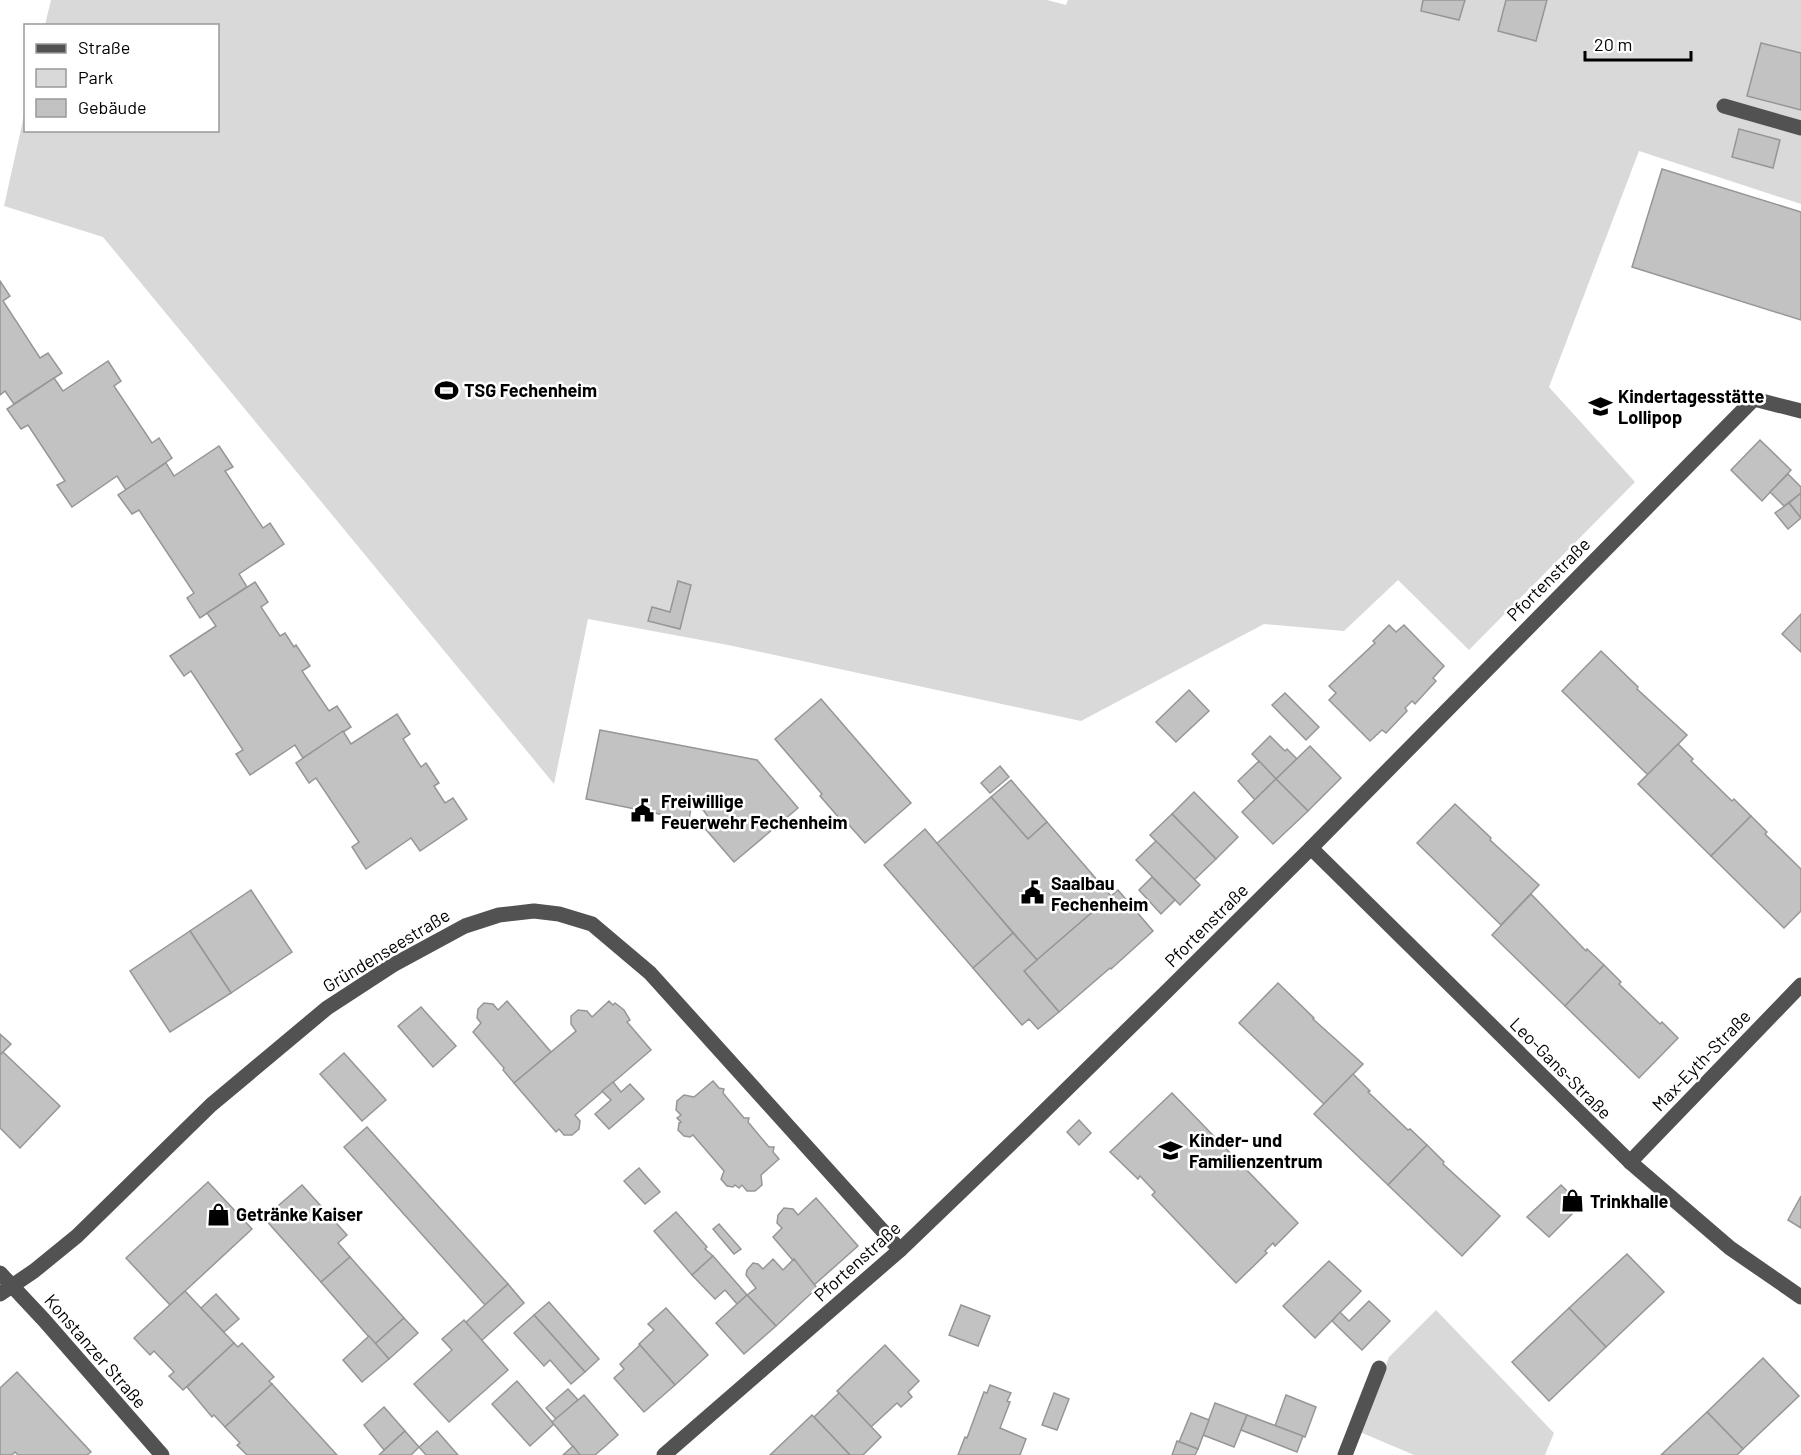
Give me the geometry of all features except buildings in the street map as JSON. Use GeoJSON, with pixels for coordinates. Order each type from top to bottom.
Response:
{"type":"FeatureCollection","features":[{"type":"Feature","properties":{"kind":"street"},"geometry":{"type":"LineString","coordinates":[[1724,106],[1801,128]]}},
{"type":"Feature","properties":{"kind":"street","name":"Pfortenstraße"},"geometry":{"type":"LineString","coordinates":[[664,1455],[900,1250],[1159,1000],[1754,399],[1801,411]]}},
{"type":"Feature","properties":{"kind":"street","name":"Leo-Gans-Straße"},"geometry":{"type":"LineString","coordinates":[[1311,848],[1630,1162],[1730,1248],[1801,1297]]}},
{"type":"Feature","properties":{"kind":"street","name":"Gründenseestraße"},"geometry":{"type":"LineString","coordinates":[[6,1290],[34,1271],[77,1236],[211,1105],[250,1070],[327,1008],[393,965],[465,926],[499,915],[534,911],[559,914],[592,924],[650,973],[900,1250]]}},
{"type":"Feature","properties":{"kind":"street","name":"Max-Eyth-Straße"},"geometry":{"type":"LineString","coordinates":[[1630,1162],[1801,985]]}},
{"type":"Feature","properties":{"kind":"street","name":"Konstanzer Straße"},"geometry":{"type":"LineString","coordinates":[[0,1273],[6,1290],[162,1455]]}},
{"type":"Feature","properties":{"kind":"street"},"geometry":{"type":"LineString","coordinates":[[1345,1455],[1378,1368]]}},
{"type":"Feature","properties":{"kind":"green space"},"geometry":{"type":"Polygon","coordinates":[[[51,0],[1047,0],[1066,5],[1068,0],[1801,0],[1801,204],[1639,151],[1549,387],[1635,482],[1469,650],[1398,580],[1344,631],[1264,624],[1081,721],[728,645],[588,619],[554,784],[103,237],[4,206],[24,116],[24,132],[219,132],[219,24],[45,24],[51,0]],[[678,582],[670,612],[652,607],[648,621],[680,629],[691,585],[678,582]]]}},
{"type":"Feature","properties":{"kind":"green space"},"geometry":{"type":"Polygon","coordinates":[[[1436,1310],[1554,1433],[1545,1455],[1414,1455],[1360,1432],[1389,1357],[1436,1310]]]}},
{"type":"Feature","properties":{"kind":"place","name":"TSG Fechenheim"},"geometry":{"type":"Point","coordinates":[446,390]}},
{"type":"Feature","properties":{"kind":"place","name":"Kindertagesstätte Lollipop"},"geometry":{"type":"Point","coordinates":[1600,406]}},
{"type":"Feature","properties":{"kind":"place","name":"Freiwillige Feuerwehr Fechenheim"},"geometry":{"type":"Point","coordinates":[643,811]}},
{"type":"Feature","properties":{"kind":"place","name":"Saalbau Fechenheim"},"geometry":{"type":"Point","coordinates":[1033,893]}},
{"type":"Feature","properties":{"kind":"place","name":"Kinder- und Familienzentrum"},"geometry":{"type":"Point","coordinates":[1171,1150]}},
{"type":"Feature","properties":{"kind":"place","name":"Trinkhalle"},"geometry":{"type":"Point","coordinates":[1572,1201]}},
{"type":"Feature","properties":{"kind":"place","name":"Getränke Kaiser"},"geometry":{"type":"Point","coordinates":[218,1214]}}]}
